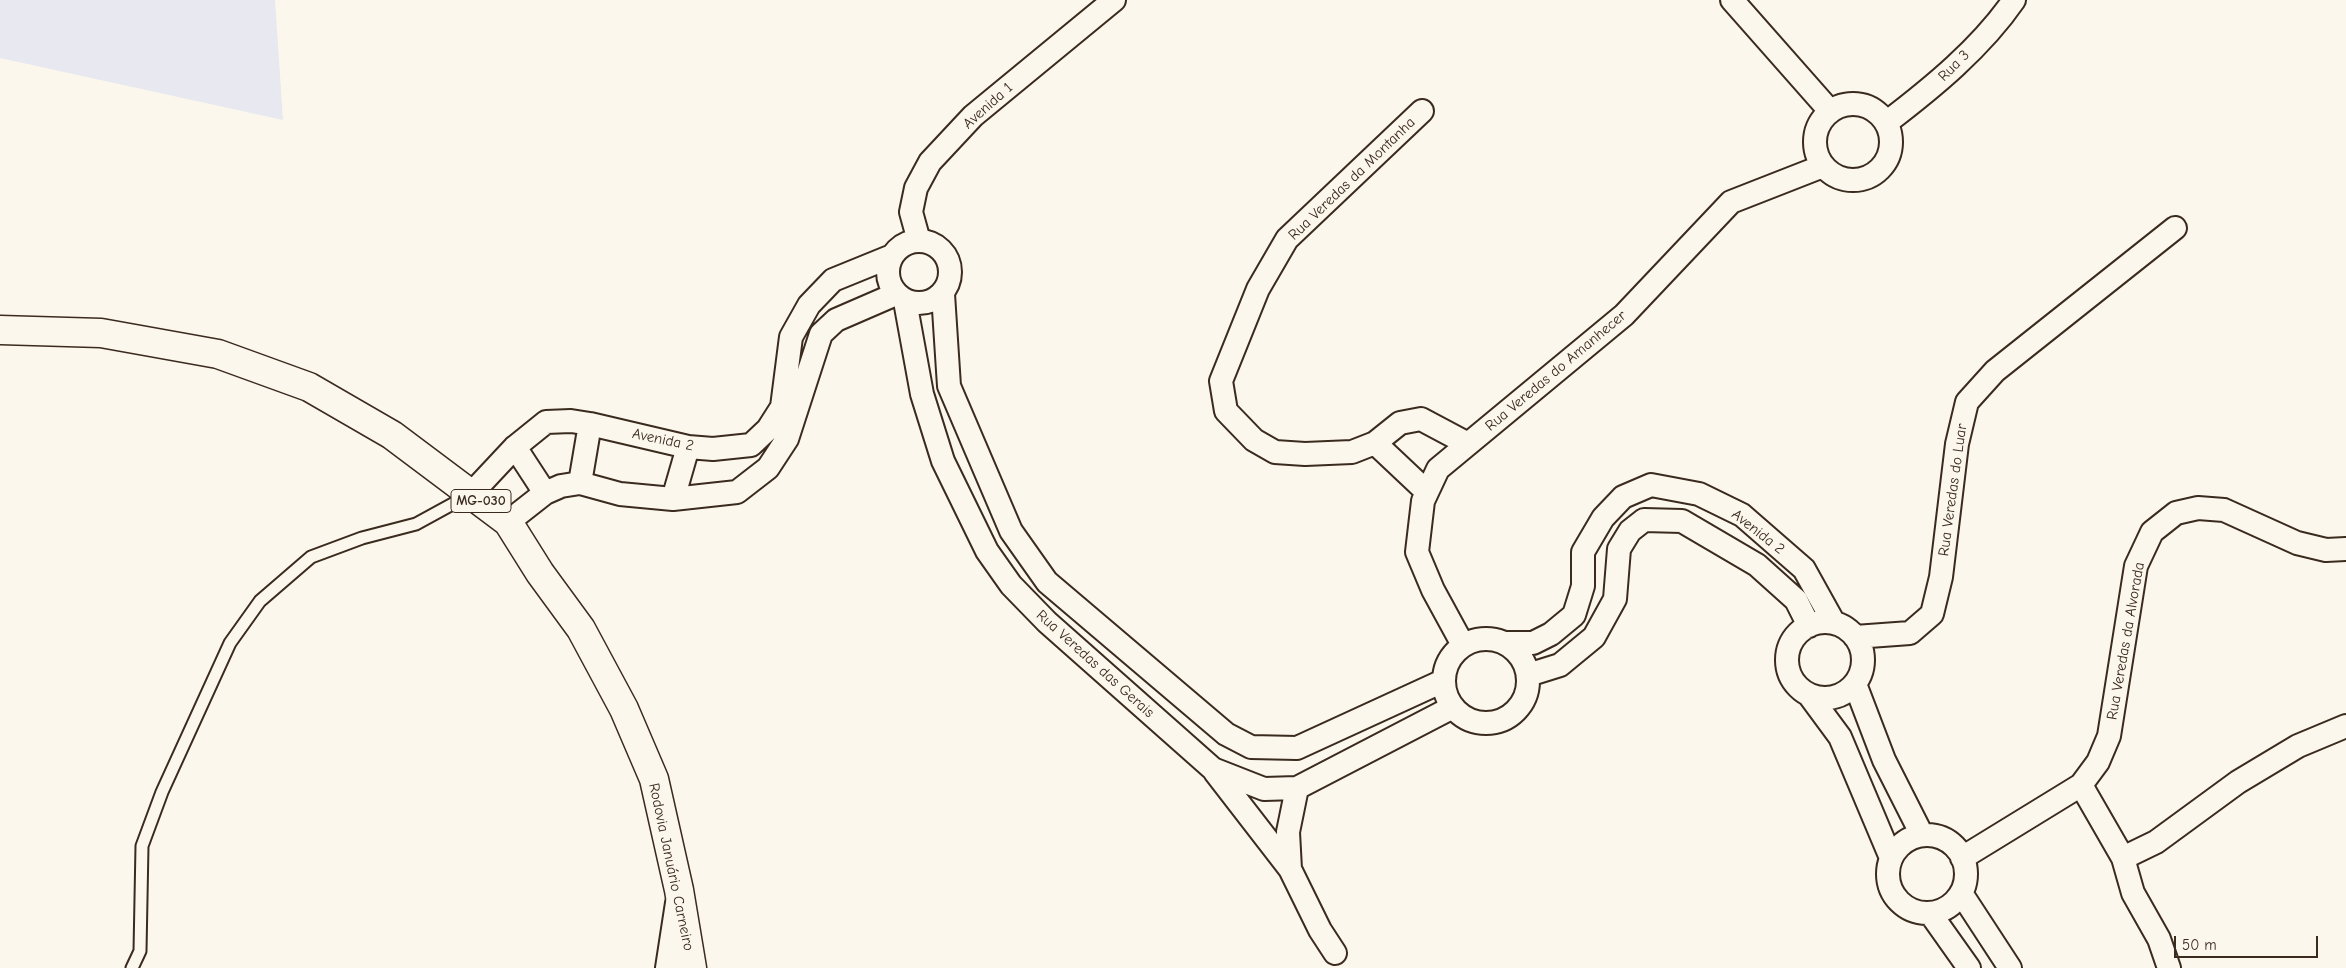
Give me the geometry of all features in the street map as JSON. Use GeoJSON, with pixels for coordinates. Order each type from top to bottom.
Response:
{"type":"FeatureCollection","features":[{"type":"Feature","properties":{"kind":"highway","name":"Rodovia Januário Carneiro"},"geometry":{"type":"LineString","coordinates":[[0,330],[101,333],[218,354],[309,388],[392,435],[508,522],[540,573],[581,628],[624,709],[654,779],[679,890],[692,968]]}},
{"type":"Feature","properties":{"kind":"street","name":"Avenida 1"},"geometry":{"type":"LineString","coordinates":[[919,241],[911,212],[916,188],[930,162],[974,116],[1114,0]]}},
{"type":"Feature","properties":{"kind":"street"},"geometry":{"type":"LineString","coordinates":[[1732,0],[1830,111]]}},
{"type":"Feature","properties":{"kind":"street","name":"Rua 3"},"geometry":{"type":"LineString","coordinates":[[1886,123],[1933,88],[2002,18],[2014,0]]}},
{"type":"Feature","properties":{"kind":"street"},"geometry":{"type":"LineString","coordinates":[[1854,104],[1867,107],[1877,113],[1886,123],[1891,147],[1887,159],[1879,170],[1869,177],[1857,180],[1838,177],[1823,166],[1817,156],[1815,137],[1822,120],[1830,111],[1854,104]]}},
{"type":"Feature","properties":{"kind":"street","name":"Rua Veredas da Montanha"},"geometry":{"type":"LineString","coordinates":[[1422,111],[1287,240],[1258,288],[1221,381],[1226,411],[1254,440],[1275,452],[1305,454],[1352,452],[1375,443],[1400,423],[1421,419],[1468,444]]}},
{"type":"Feature","properties":{"kind":"street","name":"Rua Veredas do Amanhecer"},"geometry":{"type":"LineString","coordinates":[[1463,645],[1433,590],[1417,552],[1423,501],[1438,470],[1624,315],[1732,202],[1823,166]]}},
{"type":"Feature","properties":{"kind":"street","name":"Rua Veredas do Luar"},"geometry":{"type":"LineString","coordinates":[[1855,637],[1910,633],[1932,614],[1941,577],[1957,444],[1967,402],[1995,371],[2175,228]]}},
{"type":"Feature","properties":{"kind":"street"},"geometry":{"type":"LineString","coordinates":[[508,522],[545,493],[561,486],[580,483],[620,494],[673,499],[738,492],[768,468],[787,439],[821,334],[836,320],[900,298],[924,304],[943,294],[951,276],[950,266],[946,256],[934,245],[919,241],[908,242],[892,256],[888,266],[888,276],[900,298]]}},
{"type":"Feature","properties":{"kind":"street","name":"Avenida 2"},"geometry":{"type":"LineString","coordinates":[[471,494],[515,447],[546,422],[571,421],[590,424],[688,447],[713,449],[751,444],[768,429],[782,407],[791,337],[809,305],[834,280],[892,256]]}},
{"type":"Feature","properties":{"kind":"street","name":"Rua Veredas das Gerais"},"geometry":{"type":"LineString","coordinates":[[943,294],[949,386],[1011,531],[1047,582],[1226,734],[1251,747],[1297,748],[1443,681]]}},
{"type":"Feature","properties":{"kind":"street","name":"Rua Veredas das Gerais"},"geometry":{"type":"LineString","coordinates":[[900,298],[922,394],[943,461],[987,551],[1011,585],[1048,622],[1213,769],[1264,789],[1297,788],[1453,708]]}},
{"type":"Feature","properties":{"kind":"street"},"geometry":{"type":"LineString","coordinates":[[580,483],[590,424]]}},
{"type":"Feature","properties":{"kind":"street"},"geometry":{"type":"LineString","coordinates":[[1375,443],[1427,492]]}},
{"type":"Feature","properties":{"kind":"street"},"geometry":{"type":"LineString","coordinates":[[515,447],[545,493]]}},
{"type":"Feature","properties":{"kind":"street"},"geometry":{"type":"LineString","coordinates":[[673,499],[688,447]]}},
{"type":"Feature","properties":{"kind":"street","name":"Avenida 2"},"geometry":{"type":"LineString","coordinates":[[1505,643],[1533,643],[1551,634],[1574,615],[1583,586],[1583,552],[1603,518],[1623,498],[1651,485],[1699,494],[1742,515],[1804,569],[1834,624]]}},
{"type":"Feature","properties":{"kind":"street","name":"Rua Veredas da Alvorada"},"geometry":{"type":"LineString","coordinates":[[1962,858],[2081,784],[2098,762],[2109,736],[2136,566],[2152,532],[2176,513],[2198,508],[2224,510],[2297,542],[2326,550],[2346,549]]}},
{"type":"Feature","properties":{"kind":"street","name":"Avenida 2"},"geometry":{"type":"LineString","coordinates":[[1528,674],[1560,665],[1594,637],[1615,599],[1619,549],[1630,531],[1644,520],[1682,521],[1757,565],[1796,600],[1809,626]]}},
{"type":"Feature","properties":{"kind":"street"},"geometry":{"type":"LineString","coordinates":[[1809,695],[1833,698],[1845,693],[1855,684],[1861,673],[1863,661],[1861,648],[1855,637],[1845,628],[1821,622],[1809,626],[1799,633],[1792,642],[1787,654],[1787,666],[1792,678],[1799,688],[1809,695],[1840,737],[1891,858],[1888,878],[1895,896],[1904,906],[1916,912],[1930,913],[1943,910],[1953,903],[1961,893],[1965,882],[1966,870],[1962,858],[1946,840],[1922,835],[1904,843],[1891,858]]}},
{"type":"Feature","properties":{"kind":"street"},"geometry":{"type":"LineString","coordinates":[[1477,639],[1491,639],[1505,643],[1516,651],[1528,674],[1527,688],[1523,700],[1515,711],[1504,718],[1491,722],[1478,722],[1464,717],[1453,708],[1446,695],[1443,681],[1446,667],[1452,654],[1463,645],[1477,639]]}},
{"type":"Feature","properties":{"kind":"street"},"geometry":{"type":"LineString","coordinates":[[1855,684],[1884,760],[1922,835]]}},
{"type":"Feature","properties":{"kind":"street"},"geometry":{"type":"LineString","coordinates":[[2123,858],[2156,842],[2238,782],[2298,746],[2346,726]]}},
{"type":"Feature","properties":{"kind":"street"},"geometry":{"type":"LineString","coordinates":[[1213,769],[1290,869],[1334,960]]}},
{"type":"Feature","properties":{"kind":"street"},"geometry":{"type":"LineString","coordinates":[[2081,784],[2123,858],[2133,892],[2159,940],[2169,968]]}},
{"type":"Feature","properties":{"kind":"street"},"geometry":{"type":"LineString","coordinates":[[1290,869],[1288,832],[1297,788]]}},
{"type":"Feature","properties":{"kind":"street"},"geometry":{"type":"LineString","coordinates":[[666,968],[679,890]]}},
{"type":"Feature","properties":{"kind":"street"},"geometry":{"type":"LineString","coordinates":[[1961,893],[2010,968]]}},
{"type":"Feature","properties":{"kind":"street"},"geometry":{"type":"LineString","coordinates":[[1930,913],[1968,968]]}},
{"type":"Feature","properties":{"kind":"lane"},"geometry":{"type":"LineString","coordinates":[[132,968],[140,951],[142,846],[162,792],[230,643],[260,601],[311,557],[362,538],[416,524],[471,494]]}},
{"type":"Feature","properties":{"kind":"shaded area"},"geometry":{"type":"Polygon","coordinates":[[[0,0],[275,0],[283,120],[0,58],[0,0]]]}}]}
